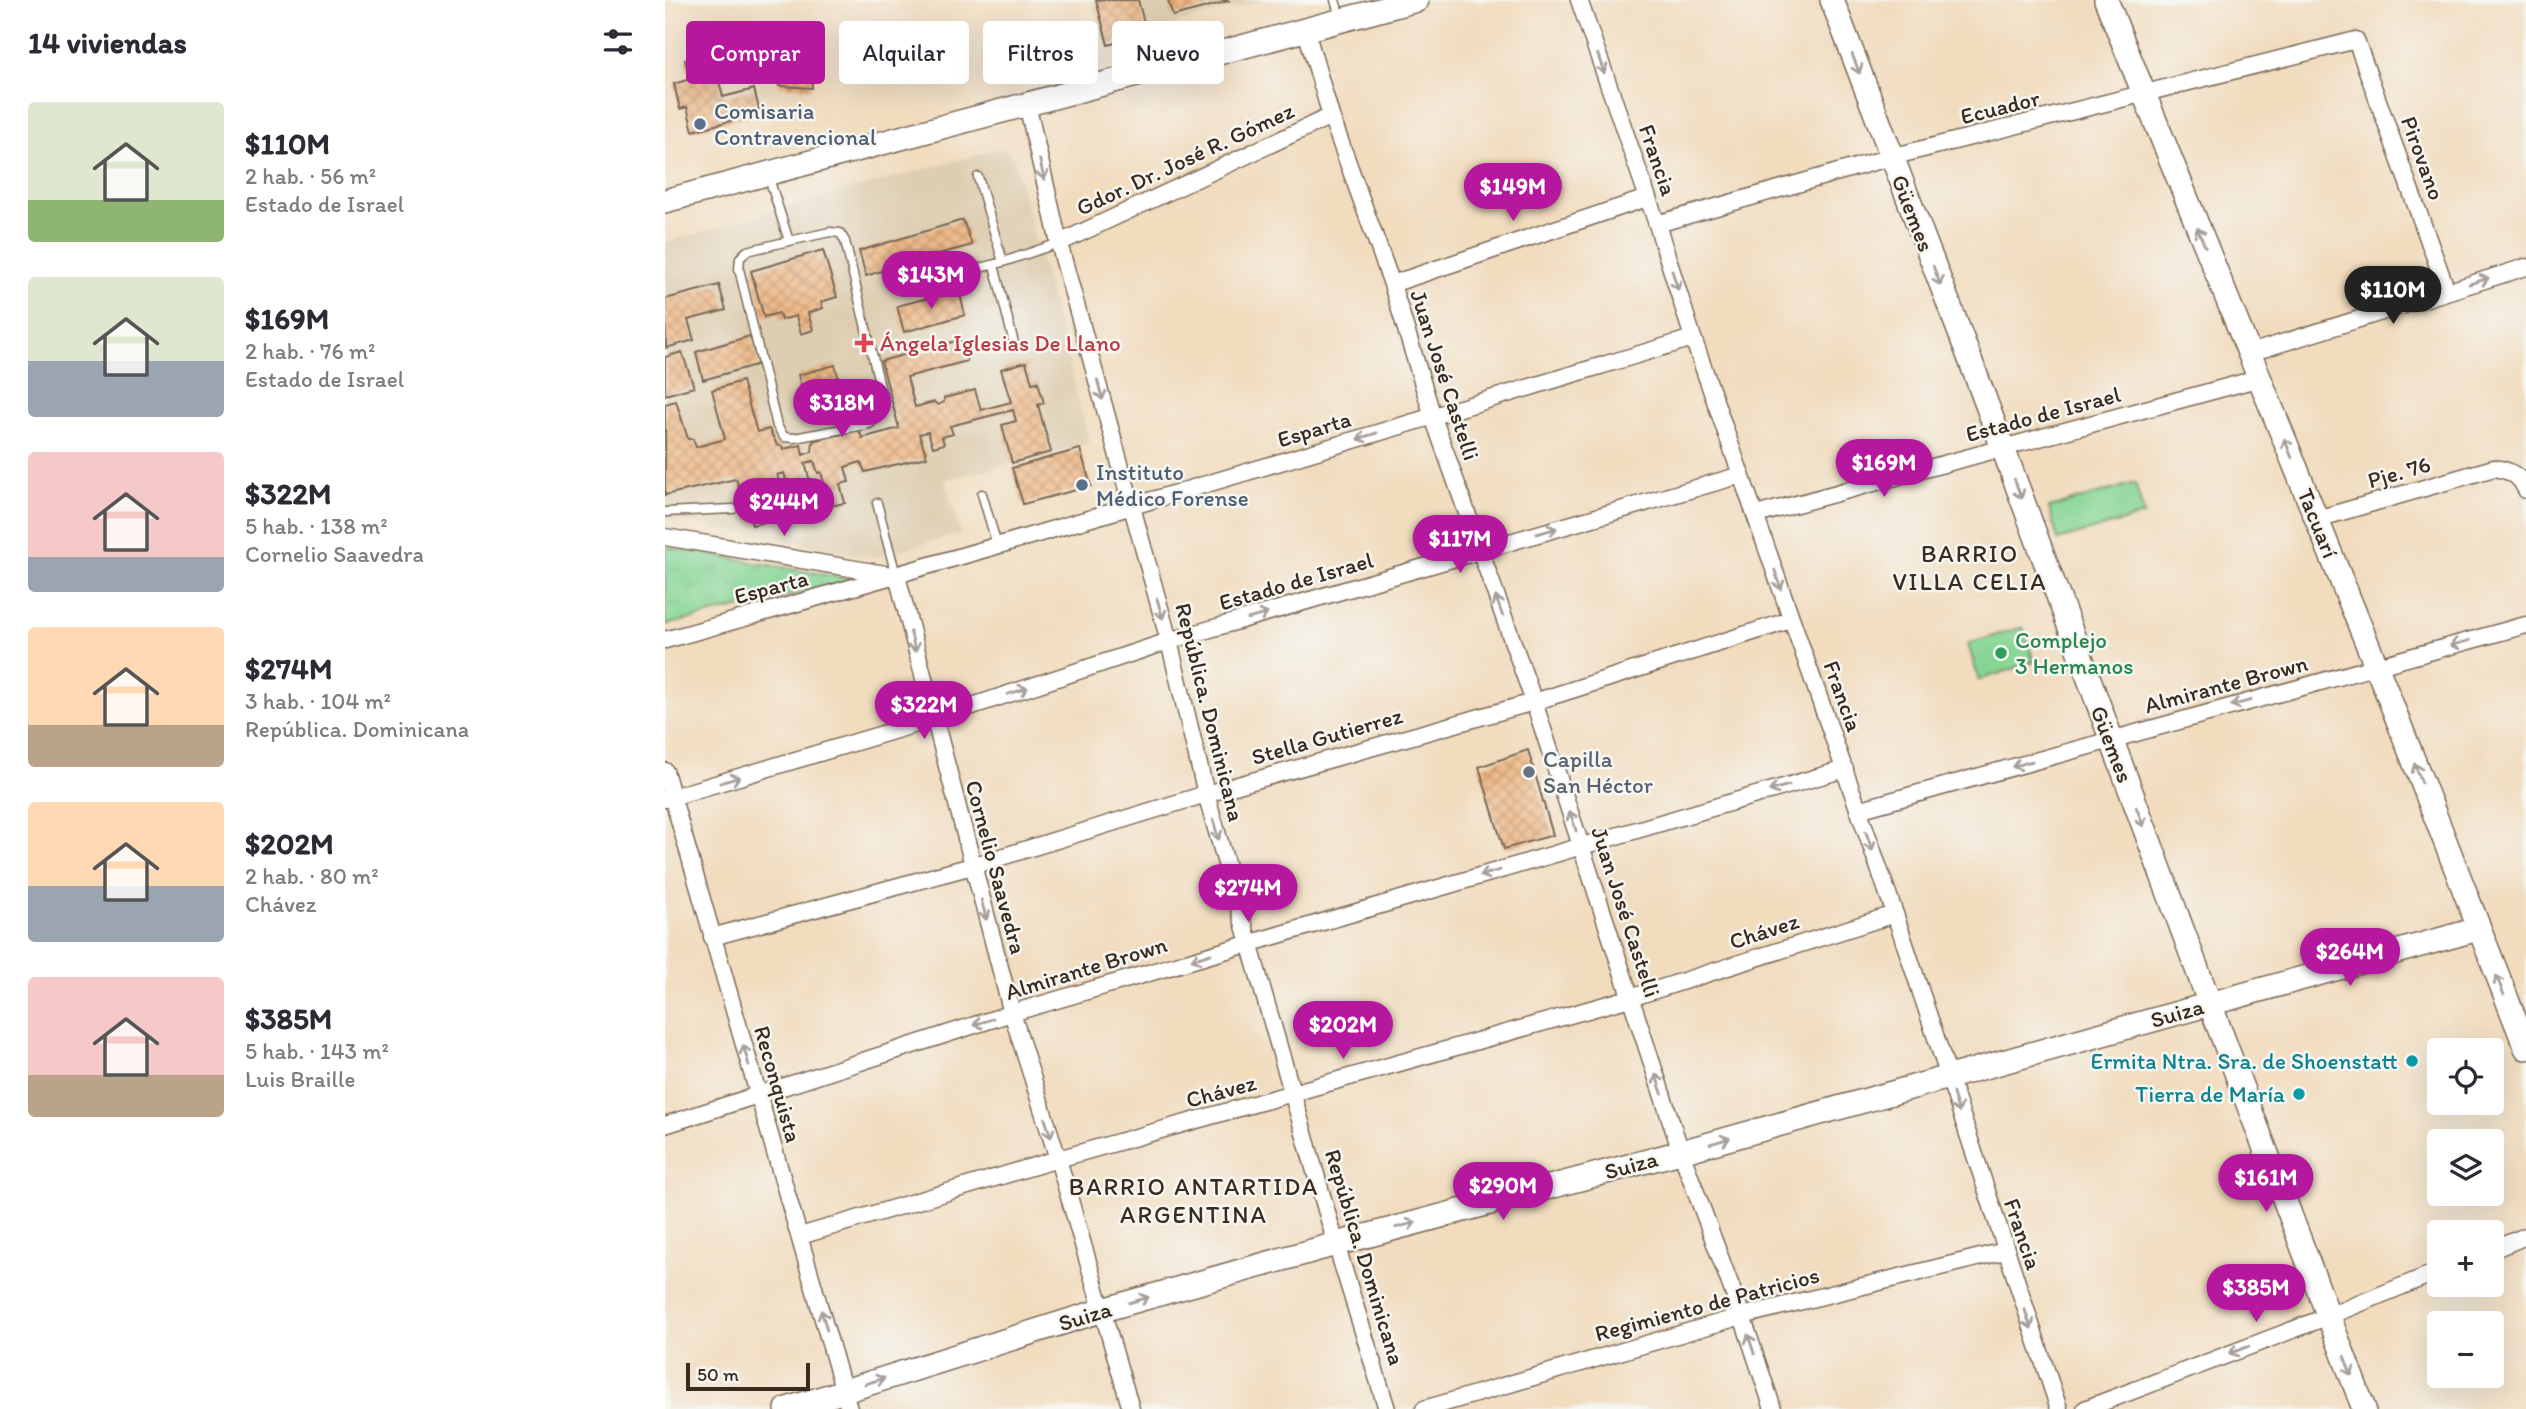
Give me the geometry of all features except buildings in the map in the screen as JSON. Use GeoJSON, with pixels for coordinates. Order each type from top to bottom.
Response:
{"type":"FeatureCollection","features":[{"type":"Feature","properties":{"kind":"street"},"geometry":{"type":"LineString","coordinates":[[665,201],[1306,31],[1345,12],[1417,0]]}},
{"type":"Feature","properties":{"kind":"street","name":"Francia"},"geometry":{"type":"LineString","coordinates":[[1579,0],[1657,224],[1693,338],[1895,914],[2059,1409]]}},
{"type":"Feature","properties":{"kind":"street","name":"Güemes"},"geometry":{"type":"LineString","coordinates":[[1832,0],[2364,1409]]}},
{"type":"Feature","properties":{"kind":"street","name":"Tacuarí"},"geometry":{"type":"LineString","coordinates":[[2106,0],[2376,666],[2526,1048]]}},
{"type":"Feature","properties":{"kind":"street","name":"Juan José Castelli"},"geometry":{"type":"LineString","coordinates":[[1306,31],[1331,116],[1392,284],[1433,416],[1534,702],[1682,1152],[1742,1315],[1773,1409]]}},
{"type":"Feature","properties":{"kind":"street","name":"Ecuador"},"geometry":{"type":"LineString","coordinates":[[1657,224],[1891,157],[2356,40]]}},
{"type":"Feature","properties":{"kind":"street","name":"Pirovano"},"geometry":{"type":"LineString","coordinates":[[2356,40],[2448,291]]}},
{"type":"Feature","properties":{"kind":"street","name":"República. Dominicana"},"geometry":{"type":"LineString","coordinates":[[1027,104],[1059,243],[1169,641],[1206,794],[1292,1095],[1387,1409]]}},
{"type":"Feature","properties":{"kind":"street","name":"Gdor. Dr. José R. Gómez"},"geometry":{"type":"LineString","coordinates":[[1059,243],[1331,116]]}},
{"type":"Feature","properties":{"kind":"street"},"geometry":{"type":"LineString","coordinates":[[1392,284],[1647,198]]}},
{"type":"Feature","properties":{"kind":"street"},"geometry":{"type":"LineString","coordinates":[[2250,353],[2526,267]]}},
{"type":"Feature","properties":{"kind":"street","name":"Esparta"},"geometry":{"type":"LineString","coordinates":[[665,640],[1132,508],[1693,338]]}},
{"type":"Feature","properties":{"kind":"street","name":"Estado de Israel"},"geometry":{"type":"LineString","coordinates":[[1756,515],[2260,378]]}},
{"type":"Feature","properties":{"kind":"street","name":"Pje. 76"},"geometry":{"type":"LineString","coordinates":[[2317,519],[2494,468],[2508,470],[2522,480],[2526,490]]}},
{"type":"Feature","properties":{"kind":"street","name":"Estado de Israel"},"geometry":{"type":"LineString","coordinates":[[669,798],[933,719],[1169,641],[1741,475]]}},
{"type":"Feature","properties":{"kind":"street"},"geometry":{"type":"LineString","coordinates":[[665,537],[897,576]]}},
{"type":"Feature","properties":{"kind":"street","name":"Cornelio Saavedra"},"geometry":{"type":"LineString","coordinates":[[897,576],[1012,1013],[1131,1409]]}},
{"type":"Feature","properties":{"kind":"street","name":"Stella Gutierrez"},"geometry":{"type":"LineString","coordinates":[[712,937],[972,866],[1206,794],[1534,702],[1791,620]]}},
{"type":"Feature","properties":{"kind":"street","name":"Almirante Brown"},"geometry":{"type":"LineString","coordinates":[[1859,810],[2526,625]]}},
{"type":"Feature","properties":{"kind":"street","name":"Almirante Brown"},"geometry":{"type":"LineString","coordinates":[[665,1125],[1012,1013],[1845,769]]}},
{"type":"Feature","properties":{"kind":"street","name":"Reconquista"},"geometry":{"type":"LineString","coordinates":[[665,771],[669,798],[847,1400]]}},
{"type":"Feature","properties":{"kind":"street","name":"Chávez"},"geometry":{"type":"LineString","coordinates":[[800,1236],[1058,1159],[1630,998],[1895,914]]}},
{"type":"Feature","properties":{"kind":"street","name":"Suiza"},"geometry":{"type":"LineString","coordinates":[[787,1409],[847,1400],[1103,1310],[1336,1244],[1682,1152],[2478,929]]}},
{"type":"Feature","properties":{"kind":"street"},"geometry":{"type":"LineString","coordinates":[[2504,1245],[2526,1236]]}},
{"type":"Feature","properties":{"kind":"street","name":"Regimiento de Patricios"},"geometry":{"type":"LineString","coordinates":[[1424,1409],[1742,1315],[2005,1251]]}},
{"type":"Feature","properties":{"kind":"street"},"geometry":{"type":"LineString","coordinates":[[2085,1409],[2329,1317],[2427,1276]]}},
{"type":"Feature","properties":{"kind":"lane"},"geometry":{"type":"LineString","coordinates":[[767,172],[789,241]]}},
{"type":"Feature","properties":{"kind":"lane"},"geometry":{"type":"LineString","coordinates":[[978,177],[1015,347]]}},
{"type":"Feature","properties":{"kind":"lane"},"geometry":{"type":"LineString","coordinates":[[831,232],[840,233],[845,242],[883,399],[880,415],[869,424],[794,438],[783,437],[776,426],[741,280],[740,258],[747,251],[789,241],[831,232]]}},
{"type":"Feature","properties":{"kind":"lane"},"geometry":{"type":"LineString","coordinates":[[941,278],[999,264],[1059,243]]}},
{"type":"Feature","properties":{"kind":"lane"},"geometry":{"type":"LineString","coordinates":[[982,494],[997,545]]}},
{"type":"Feature","properties":{"kind":"lane"},"geometry":{"type":"LineString","coordinates":[[877,503],[897,576]]}},
{"type":"Feature","properties":{"kind":"lane"},"geometry":{"type":"LineString","coordinates":[[665,512],[733,509]]}},
{"type":"Feature","properties":{"kind":"shaded area"},"geometry":{"type":"Polygon","coordinates":[[[1092,0],[1266,0],[1187,21],[1112,21],[1112,41],[1104,43],[1092,0]]]}},
{"type":"Feature","properties":{"kind":"shaded area","name":"Ángela Iglesias De Llano"},"geometry":{"type":"Polygon","coordinates":[[[1002,148],[1013,156],[1090,443],[945,480],[961,534],[873,557],[665,518],[665,243],[1002,148]]]}},
{"type":"Feature","properties":{"kind":"green space"},"geometry":{"type":"Polygon","coordinates":[[[2135,483],[2144,515],[2058,540],[2049,508],[2135,483]]]}},
{"type":"Feature","properties":{"kind":"green space"},"geometry":{"type":"Polygon","coordinates":[[[665,547],[856,580],[665,625],[665,547]]]}},
{"type":"Feature","properties":{"kind":"green space","name":"Complejo 3 Hermanos"},"geometry":{"type":"Polygon","coordinates":[[[2023,627],[2034,662],[1979,680],[1968,644],[2023,627]]]}},
{"type":"Feature","properties":{"kind":"place","name":"Comisaria Contravencional"},"geometry":{"type":"Point","coordinates":[700,124]}},
{"type":"Feature","properties":{"kind":"place","name":"Ángela Iglesias De Llano"},"geometry":{"type":"Point","coordinates":[864,343]}},
{"type":"Feature","properties":{"kind":"place","name":"Instituto Médico Forense"},"geometry":{"type":"Point","coordinates":[1082,485]}},
{"type":"Feature","properties":{"kind":"place","name":"Complejo 3 Hermanos"},"geometry":{"type":"Point","coordinates":[2001,653]}},
{"type":"Feature","properties":{"kind":"place","name":"Capilla San Héctor"},"geometry":{"type":"Point","coordinates":[1529,772]}},
{"type":"Feature","properties":{"kind":"place","name":"Ermita Ntra. Sra. de Shoenstatt"},"geometry":{"type":"Point","coordinates":[2412,1061]}},
{"type":"Feature","properties":{"kind":"place","name":"Tierra de María"},"geometry":{"type":"Point","coordinates":[2299,1094]}},
{"type":"Feature","properties":{"kind":"district","name":"BARRIO VILLA CELIA"},"geometry":{"type":"Point","coordinates":[1970,568]}},
{"type":"Feature","properties":{"kind":"district","name":"BARRIO ANTARTIDA ARGENTINA"},"geometry":{"type":"Point","coordinates":[1194,1201]}}]}
